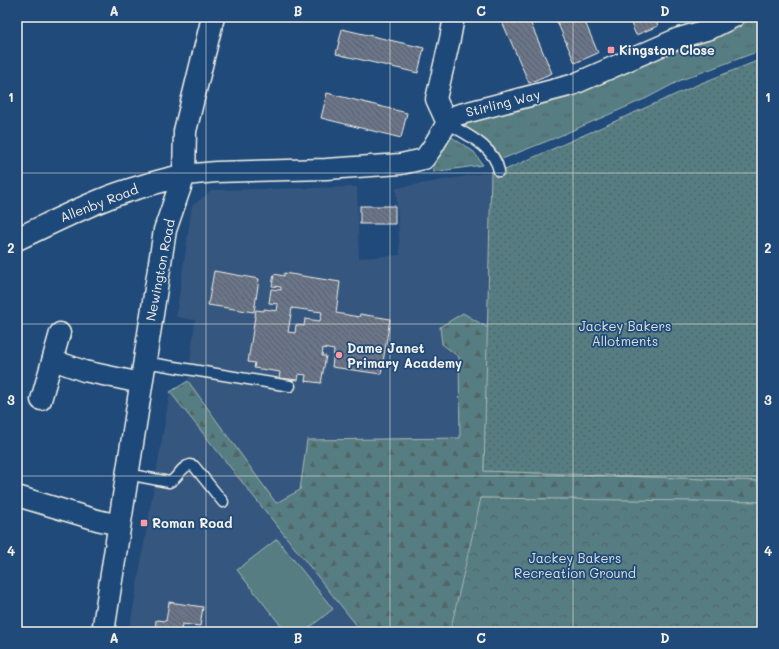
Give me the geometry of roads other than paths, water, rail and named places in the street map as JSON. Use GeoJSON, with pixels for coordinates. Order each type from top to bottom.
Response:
{"type":"FeatureCollection","features":[{"type":"Feature","properties":{"kind":"main road","name":"Newington Road"},"geometry":{"type":"LineString","coordinates":[[103,632],[165,230],[184,175],[185,131],[213,17]]}},
{"type":"Feature","properties":{"kind":"main road","name":"Allenby Road"},"geometry":{"type":"LineString","coordinates":[[17,240],[63,216],[108,198],[145,185],[184,175]]}},
{"type":"Feature","properties":{"kind":"street"},"geometry":{"type":"LineString","coordinates":[[447,123],[436,99],[454,17]]}},
{"type":"Feature","properties":{"kind":"street","name":"Stirling Way"},"geometry":{"type":"LineString","coordinates":[[184,175],[209,172],[326,169],[401,164],[424,159],[447,123],[457,115],[572,85],[679,38],[710,29],[734,17]]}},
{"type":"Feature","properties":{"kind":"street"},"geometry":{"type":"LineString","coordinates":[[41,400],[60,333]]}},
{"type":"Feature","properties":{"kind":"street"},"geometry":{"type":"LineString","coordinates":[[53,360],[84,371],[142,373]]}},
{"type":"Feature","properties":{"kind":"street"},"geometry":{"type":"LineString","coordinates":[[17,496],[119,525]]}},
{"type":"Feature","properties":{"kind":"lane"},"geometry":{"type":"LineString","coordinates":[[447,123],[477,140],[493,155],[499,171]]}},
{"type":"Feature","properties":{"kind":"lane"},"geometry":{"type":"LineString","coordinates":[[142,373],[290,386]]}},
{"type":"Feature","properties":{"kind":"lane"},"geometry":{"type":"LineString","coordinates":[[127,474],[169,482],[175,478],[185,466],[194,466],[223,502]]}},
{"type":"Feature","properties":{"kind":"place","name":"Kingston Close"},"geometry":{"type":"Point","coordinates":[611,50]}},
{"type":"Feature","properties":{"kind":"place","name":"Dame Janet Primary Academy"},"geometry":{"type":"Point","coordinates":[339,355]}},
{"type":"Feature","properties":{"kind":"place","name":"Roman Road"},"geometry":{"type":"Point","coordinates":[144,523]}},
{"type":"Feature","properties":{"kind":"park label","name":"Jackey Bakers Allotments"},"geometry":{"type":"Point","coordinates":[625,334]}},
{"type":"Feature","properties":{"kind":"park label","name":"Jackey Bakers Recreation Ground"},"geometry":{"type":"Point","coordinates":[575,566]}}]}
